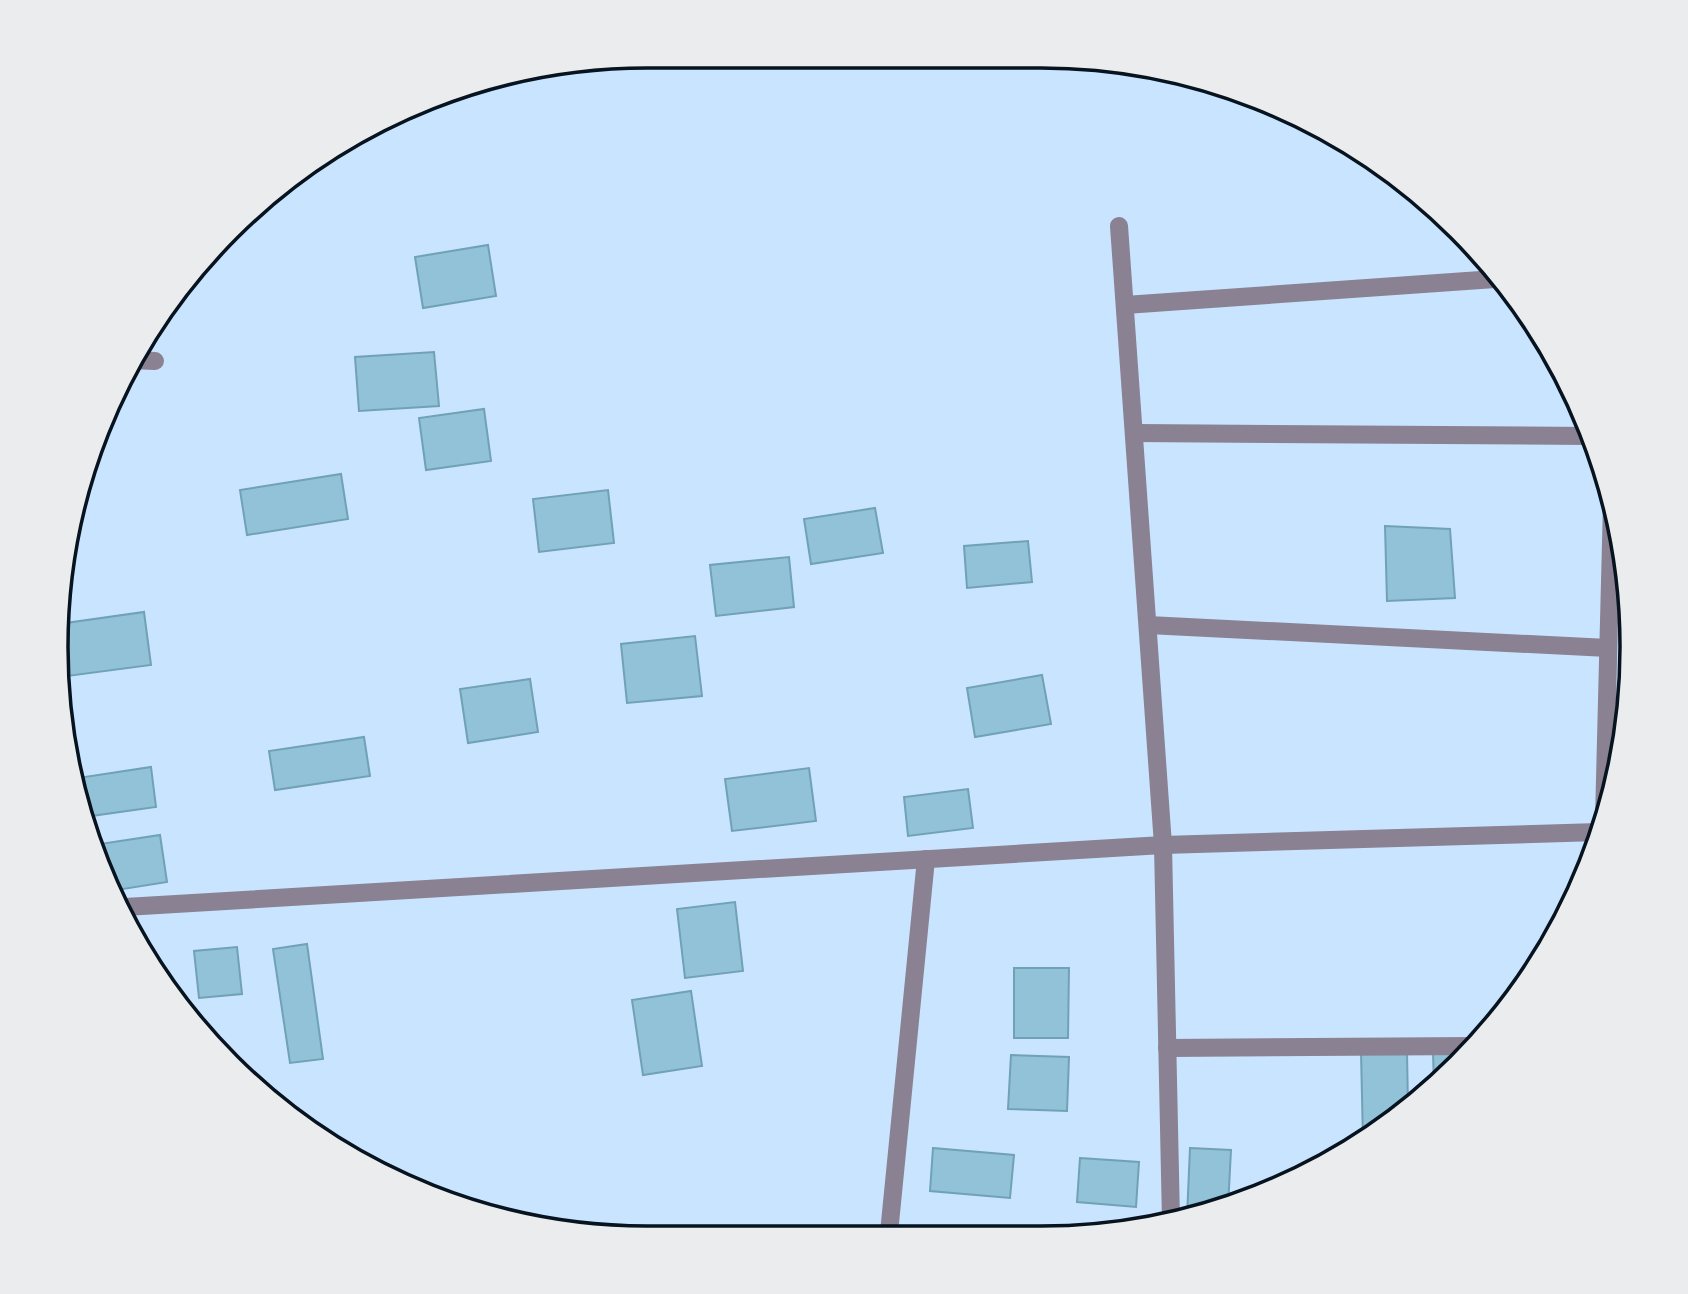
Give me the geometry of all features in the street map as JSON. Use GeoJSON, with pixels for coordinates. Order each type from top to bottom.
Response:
{"type":"FeatureCollection","features":[{"type":"Feature","properties":{"kind":"street"},"geometry":{"type":"LineString","coordinates":[[1119,226],[1163,845],[1171,1211]]}},
{"type":"Feature","properties":{"kind":"street"},"geometry":{"type":"LineString","coordinates":[[1125,305],[1488,280]]}},
{"type":"Feature","properties":{"kind":"street"},"geometry":{"type":"LineString","coordinates":[[145,361],[155,361]]}},
{"type":"Feature","properties":{"kind":"street"},"geometry":{"type":"LineString","coordinates":[[1134,433],[1580,436]]}},
{"type":"Feature","properties":{"kind":"street"},"geometry":{"type":"LineString","coordinates":[[1605,777],[1611,545]]}},
{"type":"Feature","properties":{"kind":"street"},"geometry":{"type":"LineString","coordinates":[[1147,625],[1608,648]]}},
{"type":"Feature","properties":{"kind":"street"},"geometry":{"type":"LineString","coordinates":[[130,907],[1163,845],[1589,832]]}},
{"type":"Feature","properties":{"kind":"street"},"geometry":{"type":"LineString","coordinates":[[890,1226],[926,859]]}},
{"type":"Feature","properties":{"kind":"street"},"geometry":{"type":"LineString","coordinates":[[1167,1048],[1460,1045]]}},
{"type":"Feature","properties":{"kind":"building"},"geometry":{"type":"Polygon","coordinates":[[[488,245],[496,296],[423,308],[415,257],[488,245]]]}},
{"type":"Feature","properties":{"kind":"building"},"geometry":{"type":"Polygon","coordinates":[[[434,352],[439,406],[359,411],[355,357],[434,352]]]}},
{"type":"Feature","properties":{"kind":"building"},"geometry":{"type":"Polygon","coordinates":[[[484,409],[491,461],[426,470],[419,418],[484,409]]]}},
{"type":"Feature","properties":{"kind":"building"},"geometry":{"type":"Polygon","coordinates":[[[341,474],[348,519],[247,535],[240,490],[341,474]]]}},
{"type":"Feature","properties":{"kind":"building"},"geometry":{"type":"Polygon","coordinates":[[[608,490],[614,543],[539,552],[533,499],[608,490]]]}},
{"type":"Feature","properties":{"kind":"building"},"geometry":{"type":"Polygon","coordinates":[[[875,508],[883,553],[811,564],[804,519],[875,508]]]}},
{"type":"Feature","properties":{"kind":"building"},"geometry":{"type":"Polygon","coordinates":[[[1385,526],[1450,529],[1455,598],[1387,601],[1385,526]]]}},
{"type":"Feature","properties":{"kind":"building"},"geometry":{"type":"Polygon","coordinates":[[[1028,541],[1032,582],[967,588],[964,546],[1028,541]]]}},
{"type":"Feature","properties":{"kind":"building"},"geometry":{"type":"Polygon","coordinates":[[[789,557],[794,607],[716,616],[710,565],[789,557]]]}},
{"type":"Feature","properties":{"kind":"building"},"geometry":{"type":"Polygon","coordinates":[[[144,612],[151,665],[69,676],[69,623],[144,612]]]}},
{"type":"Feature","properties":{"kind":"building"},"geometry":{"type":"Polygon","coordinates":[[[695,636],[702,696],[627,703],[621,644],[695,636]]]}},
{"type":"Feature","properties":{"kind":"building"},"geometry":{"type":"Polygon","coordinates":[[[1042,675],[1051,724],[975,737],[967,688],[1042,675]]]}},
{"type":"Feature","properties":{"kind":"building"},"geometry":{"type":"Polygon","coordinates":[[[530,679],[538,732],[468,743],[460,689],[530,679]]]}},
{"type":"Feature","properties":{"kind":"building"},"geometry":{"type":"Polygon","coordinates":[[[364,737],[370,776],[275,790],[269,751],[364,737]]]}},
{"type":"Feature","properties":{"kind":"building"},"geometry":{"type":"Polygon","coordinates":[[[151,767],[156,807],[94,816],[83,777],[151,767]]]}},
{"type":"Feature","properties":{"kind":"building"},"geometry":{"type":"Polygon","coordinates":[[[809,768],[816,821],[732,831],[725,779],[809,768]]]}},
{"type":"Feature","properties":{"kind":"building"},"geometry":{"type":"Polygon","coordinates":[[[968,789],[973,828],[908,836],[904,797],[968,789]]]}},
{"type":"Feature","properties":{"kind":"building"},"geometry":{"type":"Polygon","coordinates":[[[160,835],[167,882],[122,889],[103,844],[160,835]]]}},
{"type":"Feature","properties":{"kind":"building"},"geometry":{"type":"Polygon","coordinates":[[[735,902],[743,971],[685,978],[677,909],[735,902]]]}},
{"type":"Feature","properties":{"kind":"building"},"geometry":{"type":"Polygon","coordinates":[[[307,944],[323,1059],[290,1063],[273,949],[307,944]]]}},
{"type":"Feature","properties":{"kind":"building"},"geometry":{"type":"Polygon","coordinates":[[[237,947],[242,994],[199,998],[194,951],[237,947]]]}},
{"type":"Feature","properties":{"kind":"building"},"geometry":{"type":"Polygon","coordinates":[[[1014,968],[1069,968],[1068,1038],[1014,1038],[1014,968]]]}},
{"type":"Feature","properties":{"kind":"building"},"geometry":{"type":"Polygon","coordinates":[[[691,991],[702,1066],[643,1075],[632,1000],[691,991]]]}},
{"type":"Feature","properties":{"kind":"building"},"geometry":{"type":"Polygon","coordinates":[[[1407,1051],[1408,1094],[1363,1128],[1361,1052],[1407,1051]]]}},
{"type":"Feature","properties":{"kind":"building"},"geometry":{"type":"Polygon","coordinates":[[[1433,1053],[1453,1053],[1450,1056],[1434,1072],[1433,1053]]]}},
{"type":"Feature","properties":{"kind":"building"},"geometry":{"type":"Polygon","coordinates":[[[1011,1055],[1069,1057],[1067,1111],[1008,1109],[1011,1055]]]}},
{"type":"Feature","properties":{"kind":"building"},"geometry":{"type":"Polygon","coordinates":[[[933,1148],[1014,1155],[1010,1198],[930,1191],[933,1148]]]}},
{"type":"Feature","properties":{"kind":"building"},"geometry":{"type":"Polygon","coordinates":[[[1190,1148],[1231,1150],[1229,1194],[1187,1207],[1190,1148]]]}},
{"type":"Feature","properties":{"kind":"building"},"geometry":{"type":"Polygon","coordinates":[[[1080,1158],[1139,1162],[1136,1207],[1077,1202],[1080,1158]]]}}]}
